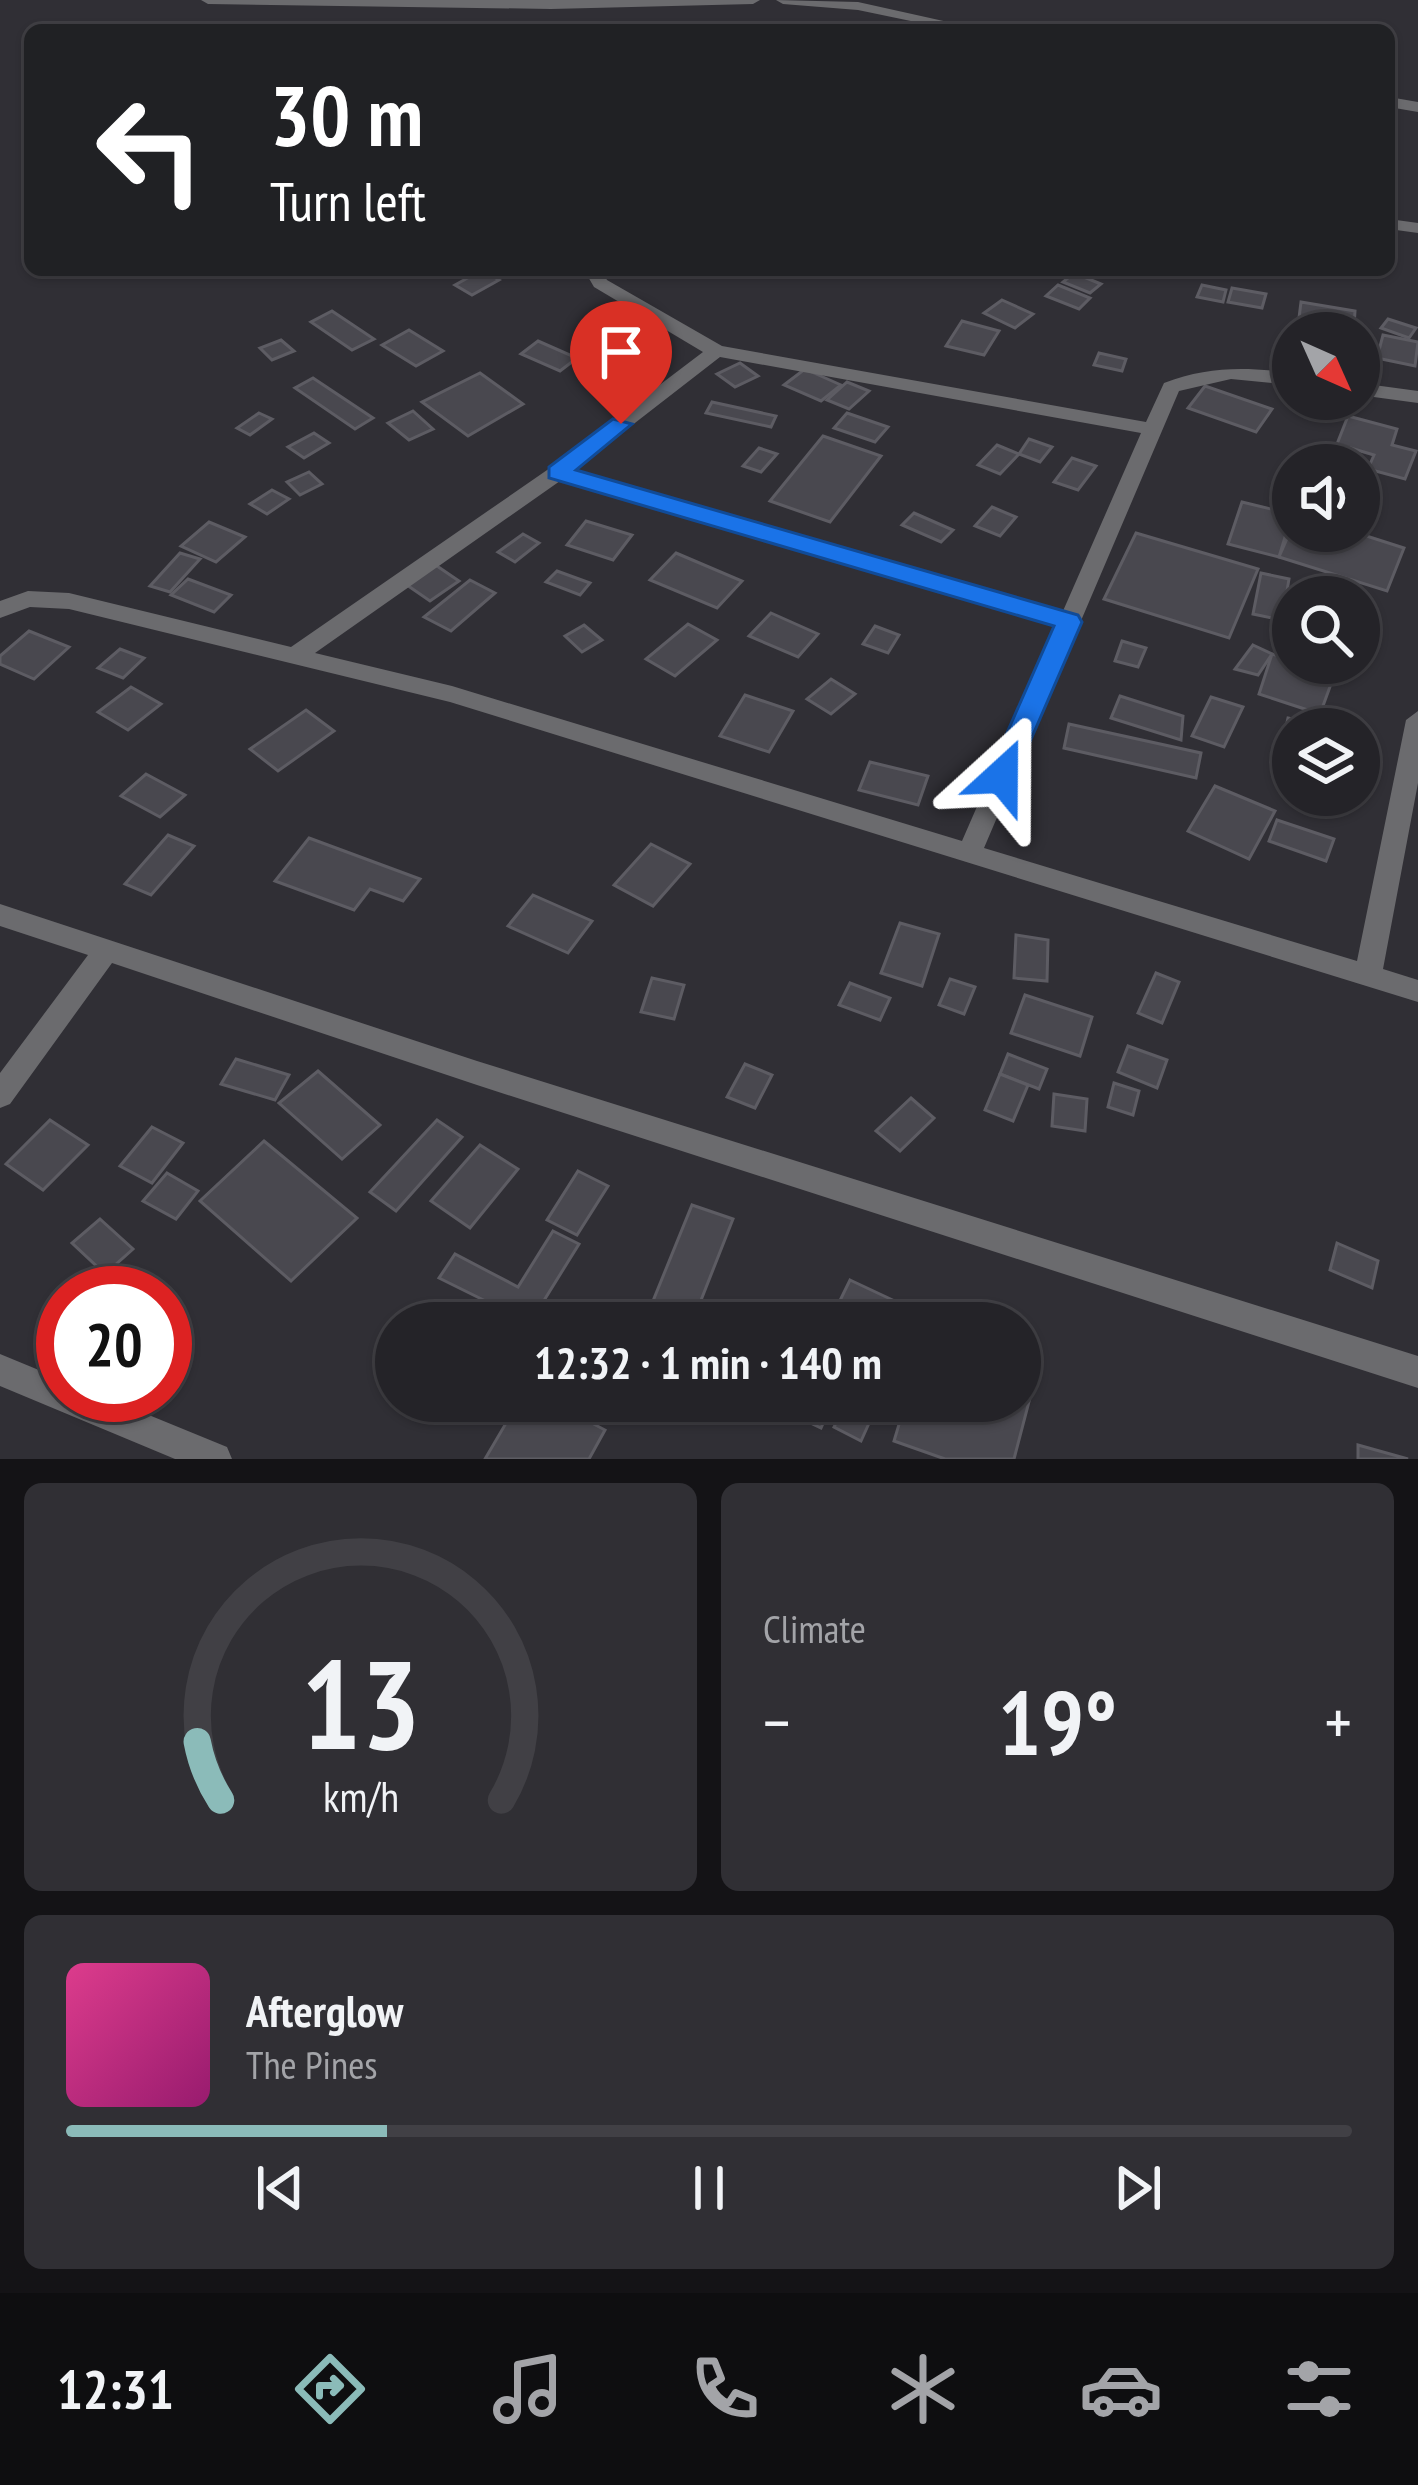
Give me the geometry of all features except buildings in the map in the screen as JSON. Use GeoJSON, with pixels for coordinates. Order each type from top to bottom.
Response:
{"type":"FeatureCollection","features":[{"type":"Feature","properties":{"kind":"street"},"geometry":{"type":"LineString","coordinates":[[208,0],[551,5],[753,0]]}},
{"type":"Feature","properties":{"kind":"street"},"geometry":{"type":"LineString","coordinates":[[783,0],[859,6],[947,24]]}},
{"type":"Feature","properties":{"kind":"street"},"geometry":{"type":"LineString","coordinates":[[596,276],[600,283],[716,351],[1153,429]]}},
{"type":"Feature","properties":{"kind":"street"},"geometry":{"type":"LineString","coordinates":[[294,656],[557,472],[716,351]]}},
{"type":"Feature","properties":{"kind":"street"},"geometry":{"type":"LineString","coordinates":[[969,853],[1171,387],[1201,374],[1231,370],[1272,377]]}},
{"type":"Feature","properties":{"kind":"street"},"geometry":{"type":"LineString","coordinates":[[1380,392],[1418,398]]}},
{"type":"Feature","properties":{"kind":"street"},"geometry":{"type":"LineString","coordinates":[[557,472],[1069,622]]}},
{"type":"Feature","properties":{"kind":"street"},"geometry":{"type":"LineString","coordinates":[[0,610],[28,598],[69,601],[452,694],[1418,992]]}},
{"type":"Feature","properties":{"kind":"street"},"geometry":{"type":"LineString","coordinates":[[1368,976],[1418,720]]}},
{"type":"Feature","properties":{"kind":"street"},"geometry":{"type":"LineString","coordinates":[[0,915],[1418,1372]]}},
{"type":"Feature","properties":{"kind":"street"},"geometry":{"type":"LineString","coordinates":[[0,1095],[107,950]]}},
{"type":"Feature","properties":{"kind":"street"},"geometry":{"type":"LineString","coordinates":[[0,1370],[215,1459]]}},
{"type":"Feature","properties":{"kind":"route"},"geometry":{"type":"LineString","coordinates":[[621,424],[557,472],[1069,622],[1002,776]]}}]}
